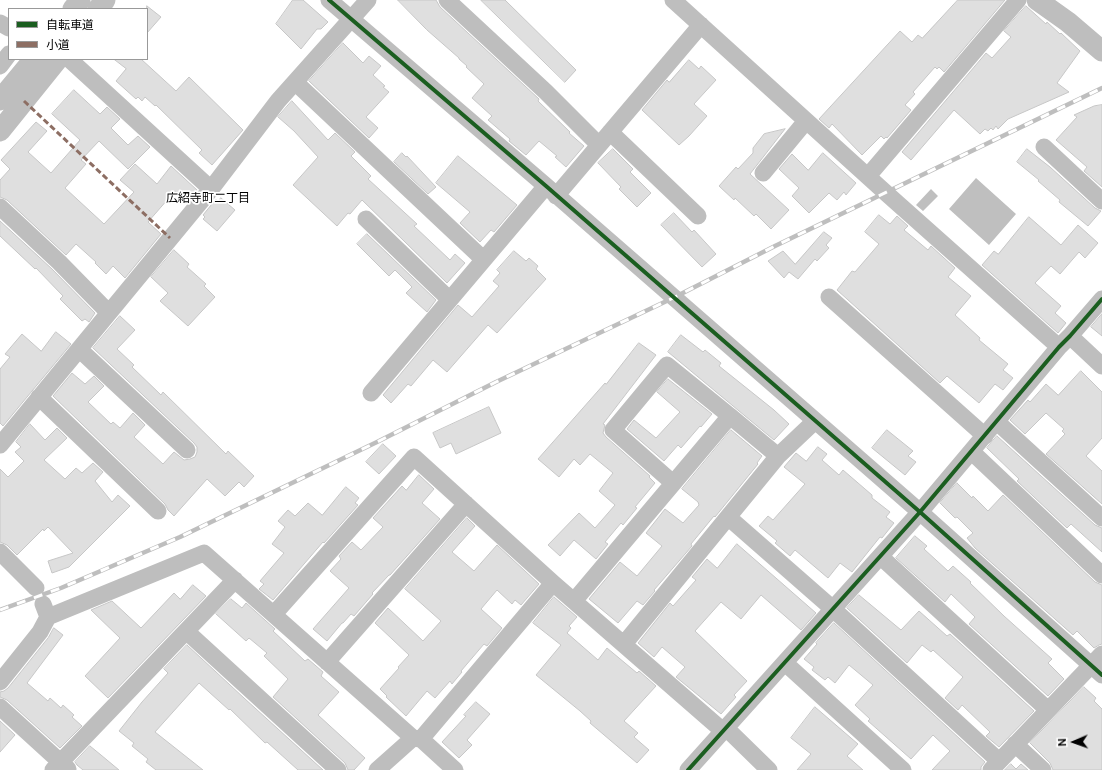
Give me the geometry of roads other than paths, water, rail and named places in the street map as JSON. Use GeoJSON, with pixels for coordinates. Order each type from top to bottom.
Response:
{"type":"FeatureCollection","features":[{"type":"Feature","properties":{"kind":"street"},"geometry":{"type":"LineString","coordinates":[[74,8],[80,0]]}},
{"type":"Feature","properties":{"kind":"street"},"geometry":{"type":"LineString","coordinates":[[99,8],[105,0]]}},
{"type":"Feature","properties":{"kind":"street"},"geometry":{"type":"LineString","coordinates":[[329,0],[352,18],[920,512],[1098,664],[1048,710],[995,765],[833,609],[728,517]]}},
{"type":"Feature","properties":{"kind":"street"},"geometry":{"type":"LineString","coordinates":[[1,441],[211,189],[278,101],[368,0]]}},
{"type":"Feature","properties":{"kind":"street"},"geometry":{"type":"LineString","coordinates":[[448,0],[546,92],[599,145]]}},
{"type":"Feature","properties":{"kind":"street"},"geometry":{"type":"LineString","coordinates":[[673,0],[868,176],[1065,342],[1102,366]]}},
{"type":"Feature","properties":{"kind":"street"},"geometry":{"type":"LineString","coordinates":[[868,176],[1018,0]]}},
{"type":"Feature","properties":{"kind":"street"},"geometry":{"type":"LineString","coordinates":[[1037,0],[1068,22],[1102,51]]}},
{"type":"Feature","properties":{"kind":"street"},"geometry":{"type":"LineString","coordinates":[[370,393],[483,259],[599,145],[700,25]]}},
{"type":"Feature","properties":{"kind":"street"},"geometry":{"type":"LineString","coordinates":[[0,66],[8,55]]}},
{"type":"Feature","properties":{"kind":"street"},"geometry":{"type":"LineString","coordinates":[[0,100],[33,60]]}},
{"type":"Feature","properties":{"kind":"street"},"geometry":{"type":"LineString","coordinates":[[0,132],[57,60]]}},
{"type":"Feature","properties":{"kind":"street"},"geometry":{"type":"LineString","coordinates":[[70,60],[211,189]]}},
{"type":"Feature","properties":{"kind":"street"},"geometry":{"type":"LineString","coordinates":[[295,82],[483,259]]}},
{"type":"Feature","properties":{"kind":"street"},"geometry":{"type":"LineString","coordinates":[[763,173],[806,121]]}},
{"type":"Feature","properties":{"kind":"street"},"geometry":{"type":"LineString","coordinates":[[610,132],[698,216]]}},
{"type":"Feature","properties":{"kind":"street"},"geometry":{"type":"LineString","coordinates":[[1044,147],[1102,201]]}},
{"type":"Feature","properties":{"kind":"street"},"geometry":{"type":"LineString","coordinates":[[0,207],[59,262],[108,313]]}},
{"type":"Feature","properties":{"kind":"street"},"geometry":{"type":"LineString","coordinates":[[366,219],[449,299]]}},
{"type":"Feature","properties":{"kind":"street"},"geometry":{"type":"LineString","coordinates":[[829,297],[985,436]]}},
{"type":"Feature","properties":{"kind":"street"},"geometry":{"type":"LineString","coordinates":[[688,770],[881,557],[1102,299]]}},
{"type":"Feature","properties":{"kind":"street"},"geometry":{"type":"LineString","coordinates":[[79,349],[187,450]]}},
{"type":"Feature","properties":{"kind":"street"},"geometry":{"type":"LineString","coordinates":[[673,483],[613,430],[667,365],[778,456]]}},
{"type":"Feature","properties":{"kind":"street"},"geometry":{"type":"LineString","coordinates":[[39,397],[158,510]]}},
{"type":"Feature","properties":{"kind":"street"},"geometry":{"type":"LineString","coordinates":[[574,601],[730,416]]}},
{"type":"Feature","properties":{"kind":"street"},"geometry":{"type":"LineString","coordinates":[[624,644],[778,456],[815,421]]}},
{"type":"Feature","properties":{"kind":"street"},"geometry":{"type":"LineString","coordinates":[[997,422],[1102,518]]}},
{"type":"Feature","properties":{"kind":"street"},"geometry":{"type":"LineString","coordinates":[[972,452],[1102,575]]}},
{"type":"Feature","properties":{"kind":"street"},"geometry":{"type":"LineString","coordinates":[[274,614],[414,457],[553,583],[725,729],[770,770]]}},
{"type":"Feature","properties":{"kind":"street"},"geometry":{"type":"LineString","coordinates":[[327,662],[466,504]]}},
{"type":"Feature","properties":{"kind":"street"},"geometry":{"type":"LineString","coordinates":[[0,552],[36,588]]}},
{"type":"Feature","properties":{"kind":"street"},"geometry":{"type":"LineString","coordinates":[[0,682],[40,632],[46,611],[204,552],[327,662],[455,770]]}},
{"type":"Feature","properties":{"kind":"street"},"geometry":{"type":"LineString","coordinates":[[881,557],[1048,710]]}},
{"type":"Feature","properties":{"kind":"street"},"geometry":{"type":"LineString","coordinates":[[0,707],[60,768],[235,580]]}},
{"type":"Feature","properties":{"kind":"street"},"geometry":{"type":"LineString","coordinates":[[377,770],[417,738],[553,583]]}},
{"type":"Feature","properties":{"kind":"street"},"geometry":{"type":"LineString","coordinates":[[186,631],[338,770]]}},
{"type":"Feature","properties":{"kind":"street"},"geometry":{"type":"LineString","coordinates":[[785,662],[903,770]]}},
{"type":"Feature","properties":{"kind":"street"},"geometry":{"type":"LineString","coordinates":[[1015,744],[1043,770]]}},
{"type":"Feature","properties":{"kind":"railway"},"geometry":{"type":"LineString","coordinates":[[0,610],[61,588],[180,537],[1102,88]]}},
{"type":"Feature","properties":{"kind":"district","name":"広紹寺町二丁目"},"geometry":{"type":"Point","coordinates":[208,199]}}]}
